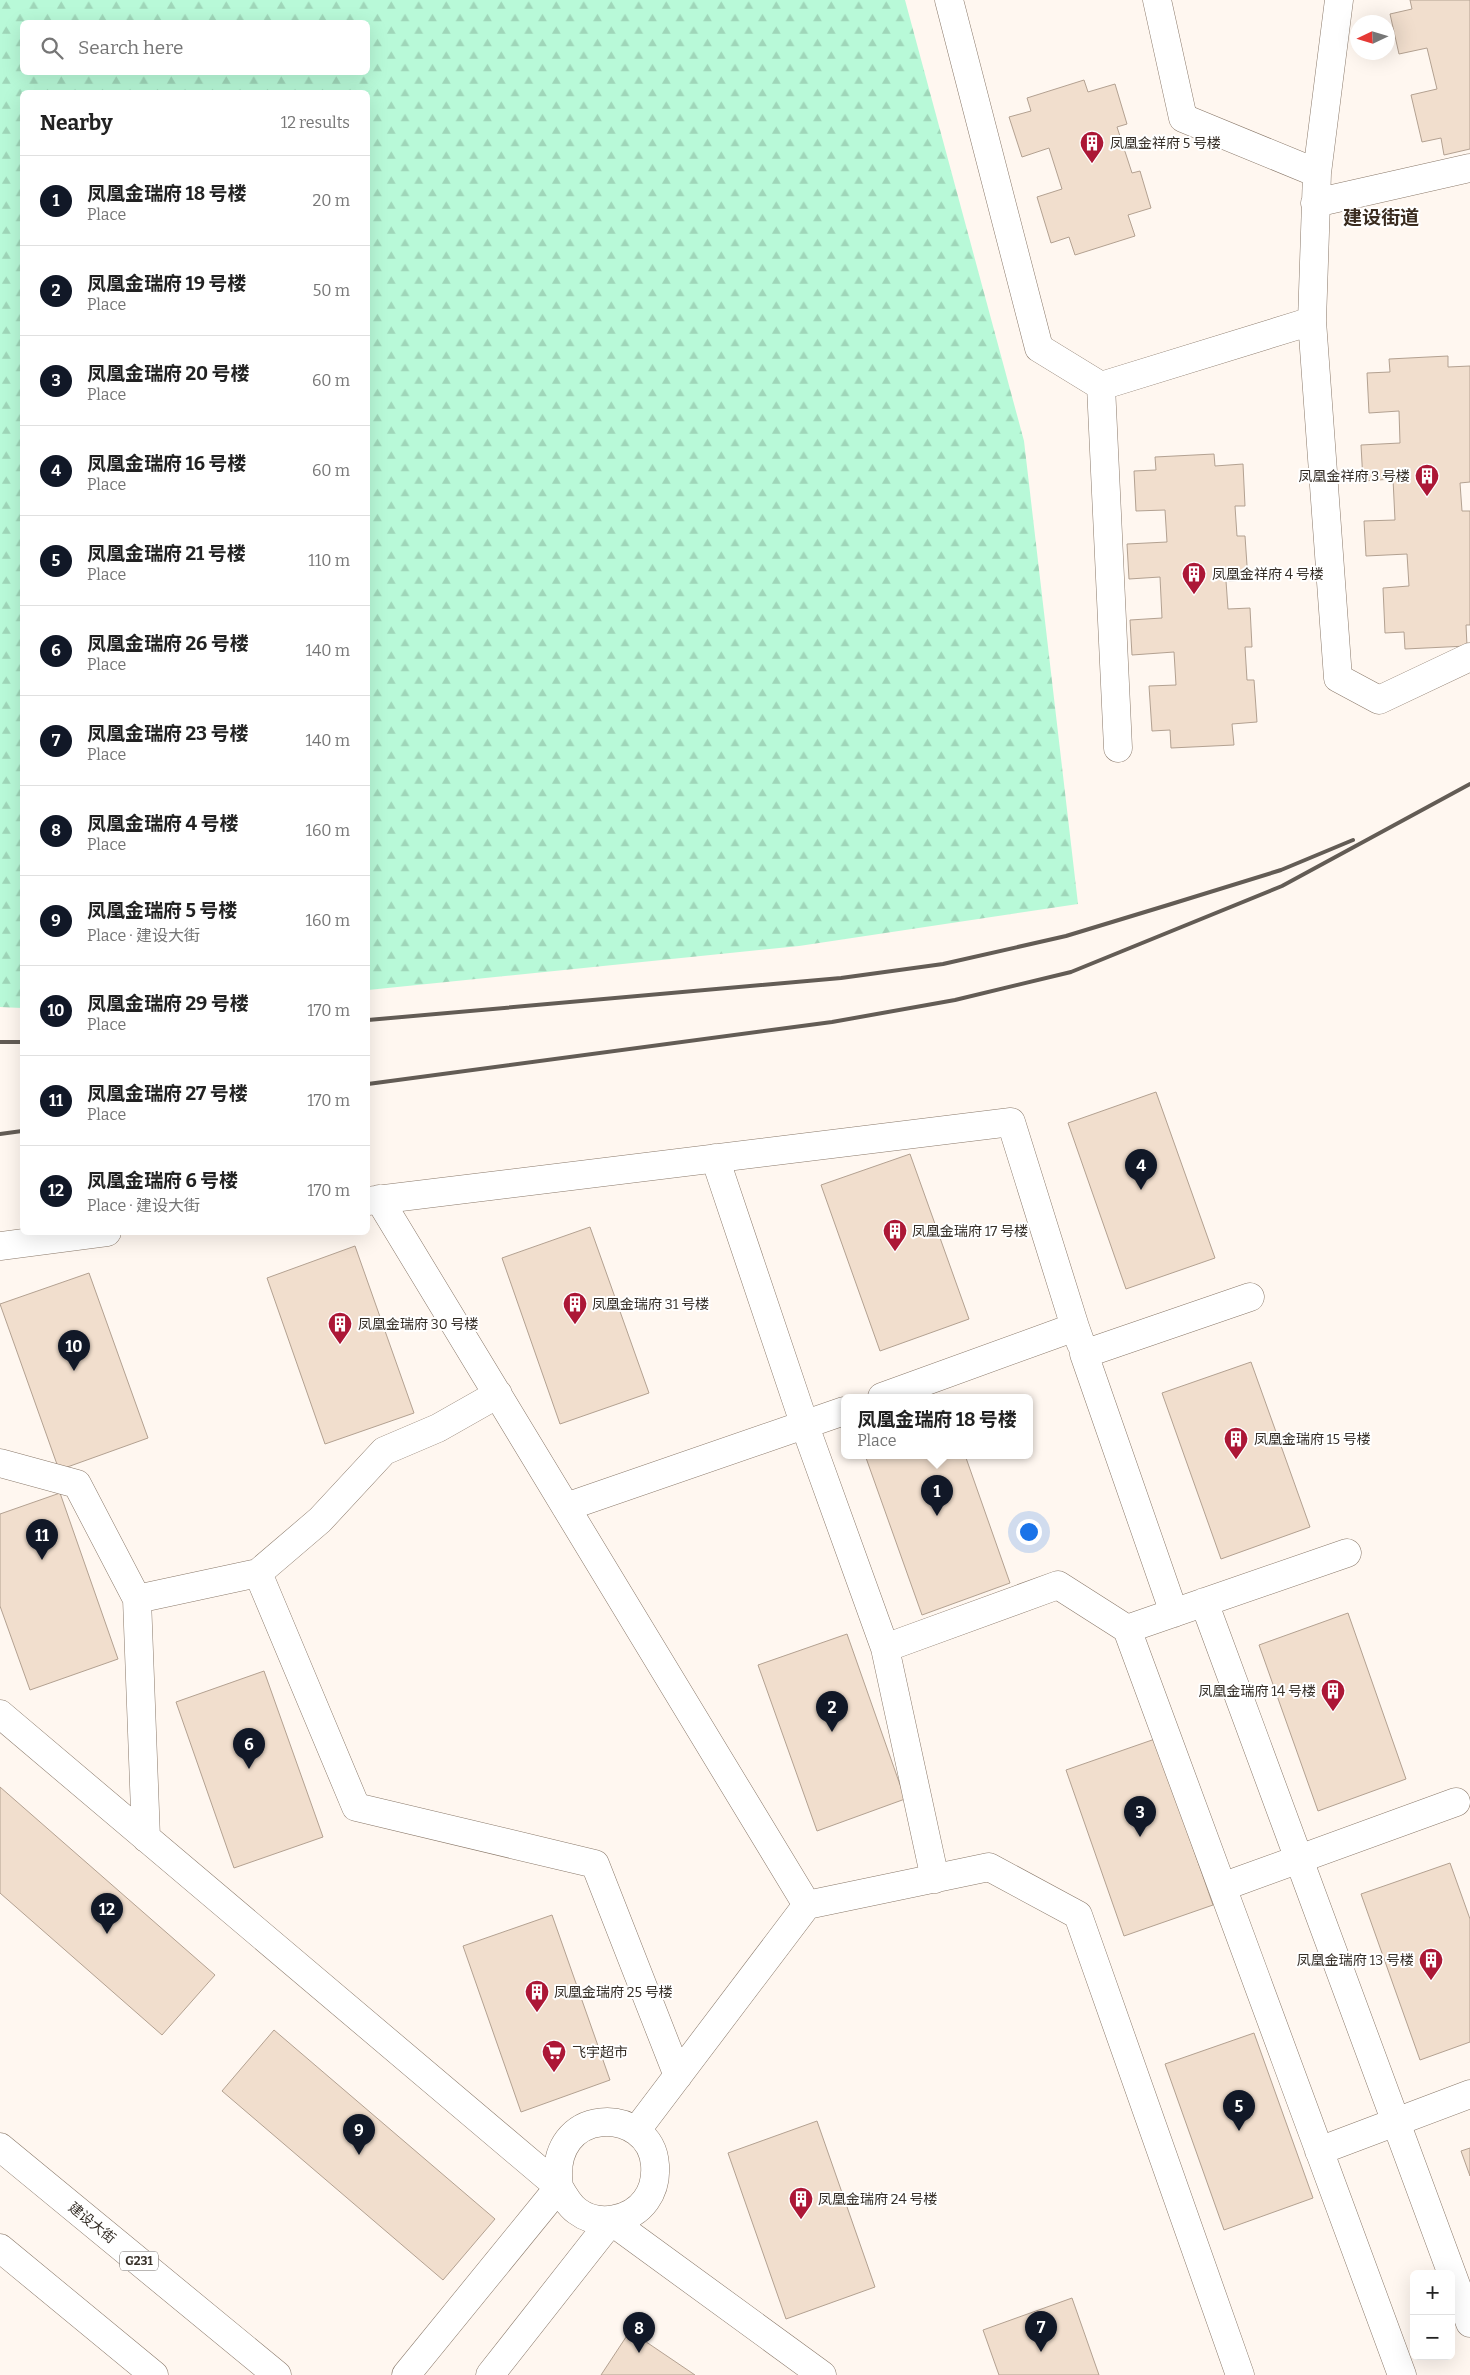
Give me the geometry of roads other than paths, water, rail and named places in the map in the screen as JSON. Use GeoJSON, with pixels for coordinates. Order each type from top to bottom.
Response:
{"type":"FeatureCollection","features":[{"type":"Feature","properties":{"kind":"main road"},"geometry":{"type":"LineString","coordinates":[[949,0],[1039,348],[1101,386],[1312,321]]}},
{"type":"Feature","properties":{"kind":"main road"},"geometry":{"type":"LineString","coordinates":[[1157,0],[1183,118],[1316,172]]}},
{"type":"Feature","properties":{"kind":"main road"},"geometry":{"type":"LineString","coordinates":[[1339,0],[1316,172],[1312,321],[1338,678],[1379,700],[1470,658]]}},
{"type":"Feature","properties":{"kind":"main road"},"geometry":{"type":"LineString","coordinates":[[1315,203],[1470,168]]}},
{"type":"Feature","properties":{"kind":"main road"},"geometry":{"type":"LineString","coordinates":[[1101,386],[1118,748]]}},
{"type":"Feature","properties":{"kind":"main road"},"geometry":{"type":"LineString","coordinates":[[807,1905],[498,1394],[373,1200],[1011,1122],[1075,1327],[1174,1613]]}},
{"type":"Feature","properties":{"kind":"main road"},"geometry":{"type":"LineString","coordinates":[[715,1158],[805,1426],[885,1648],[935,1879]]}},
{"type":"Feature","properties":{"kind":"main road"},"geometry":{"type":"LineString","coordinates":[[0,1246],[84,1235]]}},
{"type":"Feature","properties":{"kind":"main road"},"geometry":{"type":"LineString","coordinates":[[1084,1354],[1250,1298]]}},
{"type":"Feature","properties":{"kind":"main road"},"geometry":{"type":"LineString","coordinates":[[890,1394],[1075,1327]]}},
{"type":"Feature","properties":{"kind":"main road"},"geometry":{"type":"LineString","coordinates":[[137,1599],[258,1573],[320,1520],[384,1451],[438,1428],[498,1394]]}},
{"type":"Feature","properties":{"kind":"main road"},"geometry":{"type":"LineString","coordinates":[[566,1506],[841,1412]]}},
{"type":"Feature","properties":{"kind":"main road"},"geometry":{"type":"LineString","coordinates":[[0,1463],[77,1484],[137,1599],[146,1838]]}},
{"type":"Feature","properties":{"kind":"main road"},"geometry":{"type":"LineString","coordinates":[[1127,1629],[1347,1553]]}},
{"type":"Feature","properties":{"kind":"main road"},"geometry":{"type":"LineString","coordinates":[[258,1573],[356,1807],[595,1864],[678,2076]]}},
{"type":"Feature","properties":{"kind":"main road"},"geometry":{"type":"LineString","coordinates":[[885,1648],[1058,1585],[1127,1629],[1402,2375]]}},
{"type":"Feature","properties":{"kind":"main road"},"geometry":{"type":"LineString","coordinates":[[1204,1602],[1470,2323]]}},
{"type":"Feature","properties":{"kind":"main road"},"geometry":{"type":"LineString","coordinates":[[0,1714],[559,2187],[567,2201],[578,2212],[593,2219],[611,2220],[627,2216],[641,2207],[651,2193],[656,2176],[654,2159],[648,2143],[636,2131],[622,2124],[607,2121],[591,2124],[577,2131],[566,2142],[559,2156],[557,2171],[559,2187],[406,2375]]}},
{"type":"Feature","properties":{"kind":"main road"},"geometry":{"type":"LineString","coordinates":[[1222,1887],[1456,1802]]}},
{"type":"Feature","properties":{"kind":"main road"},"geometry":{"type":"LineString","coordinates":[[636,2131],[807,1905],[989,1867],[1078,1915],[1240,2375]]}},
{"type":"Feature","properties":{"kind":"main road"},"geometry":{"type":"LineString","coordinates":[[1319,2151],[1470,2094]]}},
{"type":"Feature","properties":{"kind":"main road","name":"建设大街"},"geometry":{"type":"LineString","coordinates":[[0,2147],[277,2375]]}},
{"type":"Feature","properties":{"kind":"main road"},"geometry":{"type":"LineString","coordinates":[[490,2375],[611,2220]]}},
{"type":"Feature","properties":{"kind":"main road"},"geometry":{"type":"LineString","coordinates":[[611,2220],[822,2375]]}},
{"type":"Feature","properties":{"kind":"main road"},"geometry":{"type":"LineString","coordinates":[[0,2248],[154,2375]]}},
{"type":"Feature","properties":{"kind":"railway"},"geometry":{"type":"LineString","coordinates":[[370,1084],[832,1022],[955,1000],[1071,972],[1282,886],[1470,784]]}},
{"type":"Feature","properties":{"kind":"railway"},"geometry":{"type":"LineString","coordinates":[[370,1020],[841,978],[943,964],[1066,936],[1281,870],[1353,840]]}},
{"type":"Feature","properties":{"kind":"railway"},"geometry":{"type":"LineString","coordinates":[[0,1042],[20,1042]]}},
{"type":"Feature","properties":{"kind":"railway"},"geometry":{"type":"LineString","coordinates":[[0,1134],[20,1131]]}},
{"type":"Feature","properties":{"kind":"place","name":"凤凰金祥府 5 号楼"},"geometry":{"type":"Point","coordinates":[1092,164]}},
{"type":"Feature","properties":{"kind":"place","name":"凤凰金祥府 3 号楼"},"geometry":{"type":"Point","coordinates":[1427,497]}},
{"type":"Feature","properties":{"kind":"place","name":"凤凰金祥府 4 号楼"},"geometry":{"type":"Point","coordinates":[1194,595]}},
{"type":"Feature","properties":{"kind":"place","name":"凤凰金瑞府 16 号楼"},"geometry":{"type":"Point","coordinates":[1141,1190]}},
{"type":"Feature","properties":{"kind":"place","name":"凤凰金瑞府 17 号楼"},"geometry":{"type":"Point","coordinates":[895,1252]}},
{"type":"Feature","properties":{"kind":"place","name":"凤凰金瑞府 31 号楼"},"geometry":{"type":"Point","coordinates":[575,1325]}},
{"type":"Feature","properties":{"kind":"place","name":"凤凰金瑞府 30 号楼"},"geometry":{"type":"Point","coordinates":[340,1345]}},
{"type":"Feature","properties":{"kind":"place","name":"凤凰金瑞府 29 号楼"},"geometry":{"type":"Point","coordinates":[74,1371]}},
{"type":"Feature","properties":{"kind":"place","name":"凤凰金瑞府 15 号楼"},"geometry":{"type":"Point","coordinates":[1236,1460]}},
{"type":"Feature","properties":{"kind":"place","name":"凤凰金瑞府 18 号楼"},"geometry":{"type":"Point","coordinates":[937,1516]}},
{"type":"Feature","properties":{"kind":"place","name":"凤凰金瑞府 27 号楼"},"geometry":{"type":"Point","coordinates":[42,1560]}},
{"type":"Feature","properties":{"kind":"place","name":"凤凰金瑞府 14 号楼"},"geometry":{"type":"Point","coordinates":[1333,1712]}},
{"type":"Feature","properties":{"kind":"place","name":"凤凰金瑞府 19 号楼"},"geometry":{"type":"Point","coordinates":[832,1732]}},
{"type":"Feature","properties":{"kind":"place","name":"凤凰金瑞府 26 号楼"},"geometry":{"type":"Point","coordinates":[249,1769]}},
{"type":"Feature","properties":{"kind":"place","name":"凤凰金瑞府 20 号楼"},"geometry":{"type":"Point","coordinates":[1140,1837]}},
{"type":"Feature","properties":{"kind":"place","name":"凤凰金瑞府 6 号楼"},"geometry":{"type":"Point","coordinates":[107,1934]}},
{"type":"Feature","properties":{"kind":"place","name":"凤凰金瑞府 13 号楼"},"geometry":{"type":"Point","coordinates":[1431,1981]}},
{"type":"Feature","properties":{"kind":"place","name":"凤凰金瑞府 25 号楼"},"geometry":{"type":"Point","coordinates":[537,2013]}},
{"type":"Feature","properties":{"kind":"place","name":"飞宇超市"},"geometry":{"type":"Point","coordinates":[554,2073]}},
{"type":"Feature","properties":{"kind":"place","name":"凤凰金瑞府 21 号楼"},"geometry":{"type":"Point","coordinates":[1239,2131]}},
{"type":"Feature","properties":{"kind":"place","name":"凤凰金瑞府 5 号楼"},"geometry":{"type":"Point","coordinates":[359,2155]}},
{"type":"Feature","properties":{"kind":"place","name":"凤凰金瑞府 24 号楼"},"geometry":{"type":"Point","coordinates":[801,2220]}},
{"type":"Feature","properties":{"kind":"place","name":"凤凰金瑞府 23 号楼"},"geometry":{"type":"Point","coordinates":[1041,2352]}},
{"type":"Feature","properties":{"kind":"place","name":"凤凰金瑞府 4 号楼"},"geometry":{"type":"Point","coordinates":[639,2353]}},
{"type":"Feature","properties":{"kind":"district","name":"建设街道"},"geometry":{"type":"Point","coordinates":[1381,217]}}]}
